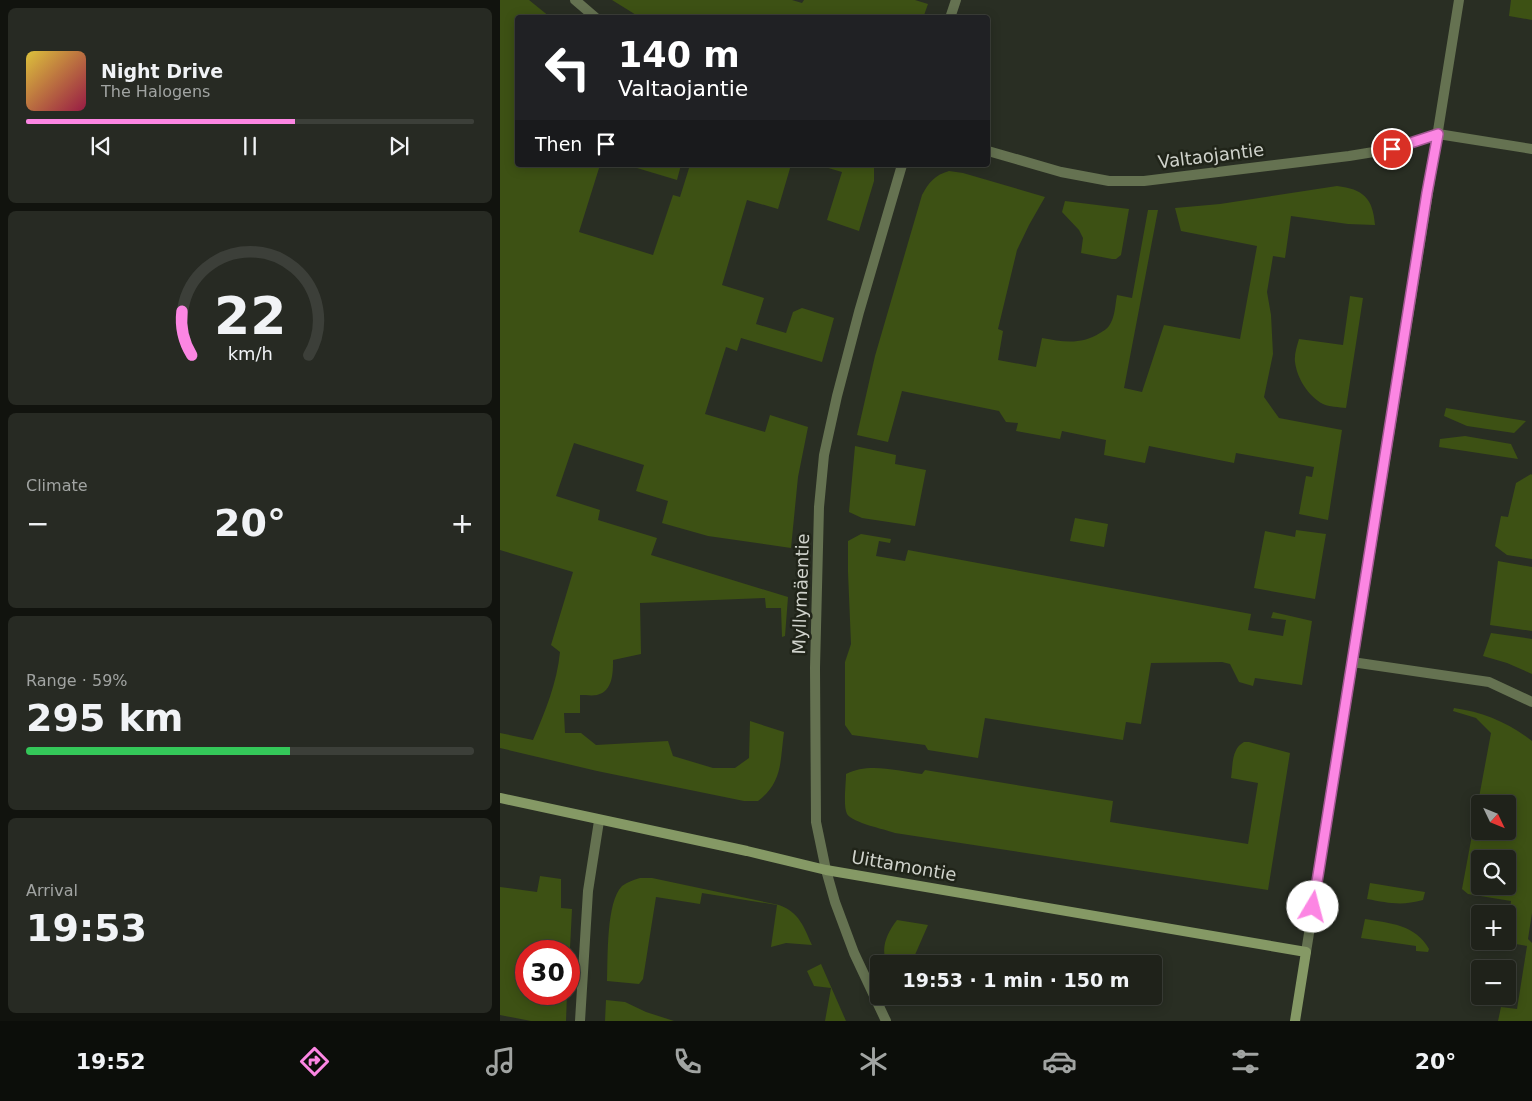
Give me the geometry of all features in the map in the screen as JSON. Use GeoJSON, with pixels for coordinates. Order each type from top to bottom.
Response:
{"type":"FeatureCollection","features":[{"type":"Feature","properties":{"kind":"street"},"geometry":{"type":"LineString","coordinates":[[575,0],[592,15]]}},
{"type":"Feature","properties":{"kind":"street"},"geometry":{"type":"LineString","coordinates":[[951,15],[956,0]]}},
{"type":"Feature","properties":{"kind":"street"},"geometry":{"type":"LineString","coordinates":[[1295,1021],[1458,0]]}},
{"type":"Feature","properties":{"kind":"street"},"geometry":{"type":"LineString","coordinates":[[1438,134],[1532,149]]}},
{"type":"Feature","properties":{"kind":"street","name":"Valtaojantie"},"geometry":{"type":"LineString","coordinates":[[990,152],[1061,172],[1108,181],[1144,181],[1349,156],[1392,149],[1438,134]]}},
{"type":"Feature","properties":{"kind":"street","name":"Myllymäentie"},"geometry":{"type":"LineString","coordinates":[[886,1021],[854,953],[835,902],[816,822],[815,668],[819,507],[824,456],[837,396],[859,312],[901,167]]}},
{"type":"Feature","properties":{"kind":"street"},"geometry":{"type":"LineString","coordinates":[[1352,662],[1489,682],[1532,702]]}},
{"type":"Feature","properties":{"kind":"street","name":"Uittamontie"},"geometry":{"type":"LineString","coordinates":[[500,798],[826,870],[1306,952]]}},
{"type":"Feature","properties":{"kind":"street"},"geometry":{"type":"LineString","coordinates":[[580,1021],[588,891],[600,821]]}},
{"type":"Feature","properties":{"kind":"green space"},"geometry":{"type":"Polygon","coordinates":[[[500,0],[529,0],[548,15],[515,15],[515,167],[599,167],[579,232],[653,255],[673,195],[680,197],[689,167],[790,167],[778,209],[747,200],[722,285],[764,298],[756,324],[786,333],[793,312],[802,308],[834,318],[822,362],[741,338],[737,351],[726,347],[705,414],[765,432],[770,415],[808,427],[798,477],[791,548],[708,536],[662,523],[668,501],[636,491],[644,465],[574,443],[556,496],[600,510],[598,520],[657,538],[651,555],[788,597],[785,636],[782,637],[781,608],[766,608],[765,598],[640,603],[641,654],[613,660],[611,681],[606,690],[597,695],[580,695],[580,713],[564,713],[565,733],[581,733],[596,745],[668,741],[673,756],[713,768],[735,768],[749,758],[750,721],[784,732],[779,770],[766,794],[758,801],[744,801],[597,771],[500,748],[500,733],[533,740],[550,697],[556,675],[560,652],[551,645],[573,572],[500,550],[500,0]]]}},
{"type":"Feature","properties":{"kind":"green space"},"geometry":{"type":"Polygon","coordinates":[[[612,0],[792,0],[802,3],[804,0],[915,0],[928,4],[924,15],[636,15],[612,0]]]}},
{"type":"Feature","properties":{"kind":"green space"},"geometry":{"type":"Polygon","coordinates":[[[1511,0],[1532,0],[1532,20],[1509,16],[1511,0]]]}},
{"type":"Feature","properties":{"kind":"green space"},"geometry":{"type":"Polygon","coordinates":[[[634,167],[680,167],[677,180],[634,167]]]}},
{"type":"Feature","properties":{"kind":"green space"},"geometry":{"type":"Polygon","coordinates":[[[825,167],[874,167],[874,181],[859,231],[827,220],[842,172],[825,167]]]}},
{"type":"Feature","properties":{"kind":"green space"},"geometry":{"type":"Polygon","coordinates":[[[949,171],[963,173],[1045,197],[1017,250],[998,329],[1003,331],[998,360],[1036,367],[1042,338],[1072,342],[1079,341],[1093,337],[1107,328],[1114,315],[1117,295],[1132,298],[1148,210],[1158,210],[1124,388],[1142,392],[1164,325],[1240,339],[1257,246],[1181,231],[1175,208],[1220,204],[1337,186],[1346,187],[1365,196],[1372,208],[1375,225],[1348,224],[1291,216],[1285,258],[1273,256],[1267,292],[1271,315],[1273,354],[1264,397],[1279,418],[1342,430],[1328,520],[1299,514],[1306,476],[1312,477],[1314,467],[1236,453],[1234,463],[1149,446],[1145,463],[1104,455],[1106,440],[1062,431],[1060,439],[1016,431],[1018,423],[1006,422],[999,411],[902,391],[888,442],[857,435],[875,356],[922,195],[933,180],[949,171]]]}},
{"type":"Feature","properties":{"kind":"green space"},"geometry":{"type":"Polygon","coordinates":[[[1065,201],[1129,209],[1121,255],[1116,259],[1112,259],[1081,253],[1083,238],[1079,230],[1062,212],[1065,201]]]}},
{"type":"Feature","properties":{"kind":"green space"},"geometry":{"type":"Polygon","coordinates":[[[1350,296],[1363,298],[1346,408],[1325,405],[1318,401],[1301,380],[1296,368],[1295,359],[1299,339],[1343,345],[1350,296]]]}},
{"type":"Feature","properties":{"kind":"green space"},"geometry":{"type":"Polygon","coordinates":[[[1446,408],[1526,421],[1514,433],[1467,426],[1444,416],[1446,408]]]}},
{"type":"Feature","properties":{"kind":"green space"},"geometry":{"type":"Polygon","coordinates":[[[1465,436],[1511,444],[1518,459],[1439,447],[1440,439],[1465,436]]]}},
{"type":"Feature","properties":{"kind":"green space"},"geometry":{"type":"Polygon","coordinates":[[[855,446],[896,455],[895,464],[926,470],[915,526],[862,518],[849,512],[855,446]]]}},
{"type":"Feature","properties":{"kind":"green space"},"geometry":{"type":"Polygon","coordinates":[[[1531,474],[1532,559],[1507,555],[1495,546],[1501,516],[1508,517],[1516,483],[1531,474]]]}},
{"type":"Feature","properties":{"kind":"green space"},"geometry":{"type":"Polygon","coordinates":[[[1075,518],[1108,524],[1104,547],[1070,541],[1075,518]]]}},
{"type":"Feature","properties":{"kind":"green space"},"geometry":{"type":"Polygon","coordinates":[[[1296,530],[1326,534],[1315,599],[1254,588],[1265,531],[1295,537],[1296,530]]]}},
{"type":"Feature","properties":{"kind":"green space"},"geometry":{"type":"Polygon","coordinates":[[[861,534],[891,539],[890,543],[879,541],[876,556],[905,561],[908,550],[1251,614],[1248,630],[1283,636],[1286,620],[1271,618],[1273,612],[1312,621],[1302,685],[1255,678],[1253,686],[1239,682],[1230,664],[1222,662],[1151,663],[1141,724],[1126,722],[1123,740],[985,718],[978,758],[928,750],[925,745],[852,735],[845,725],[845,662],[851,644],[848,541],[861,534]]]}},
{"type":"Feature","properties":{"kind":"green space"},"geometry":{"type":"Polygon","coordinates":[[[1498,561],[1532,567],[1532,631],[1490,625],[1498,561]]]}},
{"type":"Feature","properties":{"kind":"green space"},"geometry":{"type":"Polygon","coordinates":[[[1491,633],[1532,639],[1532,674],[1507,663],[1483,656],[1491,633]]]}},
{"type":"Feature","properties":{"kind":"green space"},"geometry":{"type":"Polygon","coordinates":[[[1454,708],[1485,715],[1505,724],[1532,741],[1532,913],[1528,939],[1532,943],[1532,1021],[1498,1021],[1501,1007],[1517,1009],[1527,946],[1516,944],[1516,905],[1510,905],[1511,901],[1474,895],[1516,895],[1516,850],[1471,850],[1471,894],[1462,889],[1471,840],[1516,840],[1516,795],[1479,795],[1491,733],[1476,718],[1453,711],[1454,708]]]}},
{"type":"Feature","properties":{"kind":"green space"},"geometry":{"type":"Polygon","coordinates":[[[1244,742],[1290,753],[1268,890],[895,833],[855,820],[847,814],[846,810],[846,774],[855,770],[874,768],[922,774],[925,770],[1113,801],[1110,822],[1248,844],[1258,783],[1231,778],[1235,753],[1244,742]]]}},
{"type":"Feature","properties":{"kind":"green space"},"geometry":{"type":"Polygon","coordinates":[[[540,876],[561,879],[561,908],[572,909],[570,940],[515,940],[515,1005],[567,1005],[566,1021],[531,1021],[500,1015],[500,887],[537,892],[540,876]]]}},
{"type":"Feature","properties":{"kind":"green space"},"geometry":{"type":"Polygon","coordinates":[[[640,878],[652,878],[779,905],[796,916],[812,945],[786,943],[771,947],[777,905],[702,893],[700,904],[656,897],[643,979],[639,984],[607,981],[610,917],[613,904],[622,886],[640,878]]]}},
{"type":"Feature","properties":{"kind":"green space"},"geometry":{"type":"Polygon","coordinates":[[[1370,883],[1425,892],[1423,900],[1415,902],[1382,902],[1367,899],[1370,883]]]}},
{"type":"Feature","properties":{"kind":"green space"},"geometry":{"type":"Polygon","coordinates":[[[1365,919],[1393,924],[1410,930],[1424,941],[1429,949],[1428,952],[1416,951],[1416,946],[1361,938],[1365,919]]]}},
{"type":"Feature","properties":{"kind":"green space"},"geometry":{"type":"Polygon","coordinates":[[[897,920],[928,925],[915,955],[884,955],[884,946],[890,930],[897,920]]]}},
{"type":"Feature","properties":{"kind":"green space"},"geometry":{"type":"Polygon","coordinates":[[[821,964],[846,1021],[825,1021],[831,988],[814,986],[807,971],[821,964]]]}},
{"type":"Feature","properties":{"kind":"green space"},"geometry":{"type":"Polygon","coordinates":[[[606,1000],[625,1002],[646,1012],[674,1021],[605,1021],[606,1000]]]}},
{"type":"Feature","properties":{"kind":"route"},"geometry":{"type":"LineString","coordinates":[[1313,907],[1438,134],[1392,149]]}}]}
